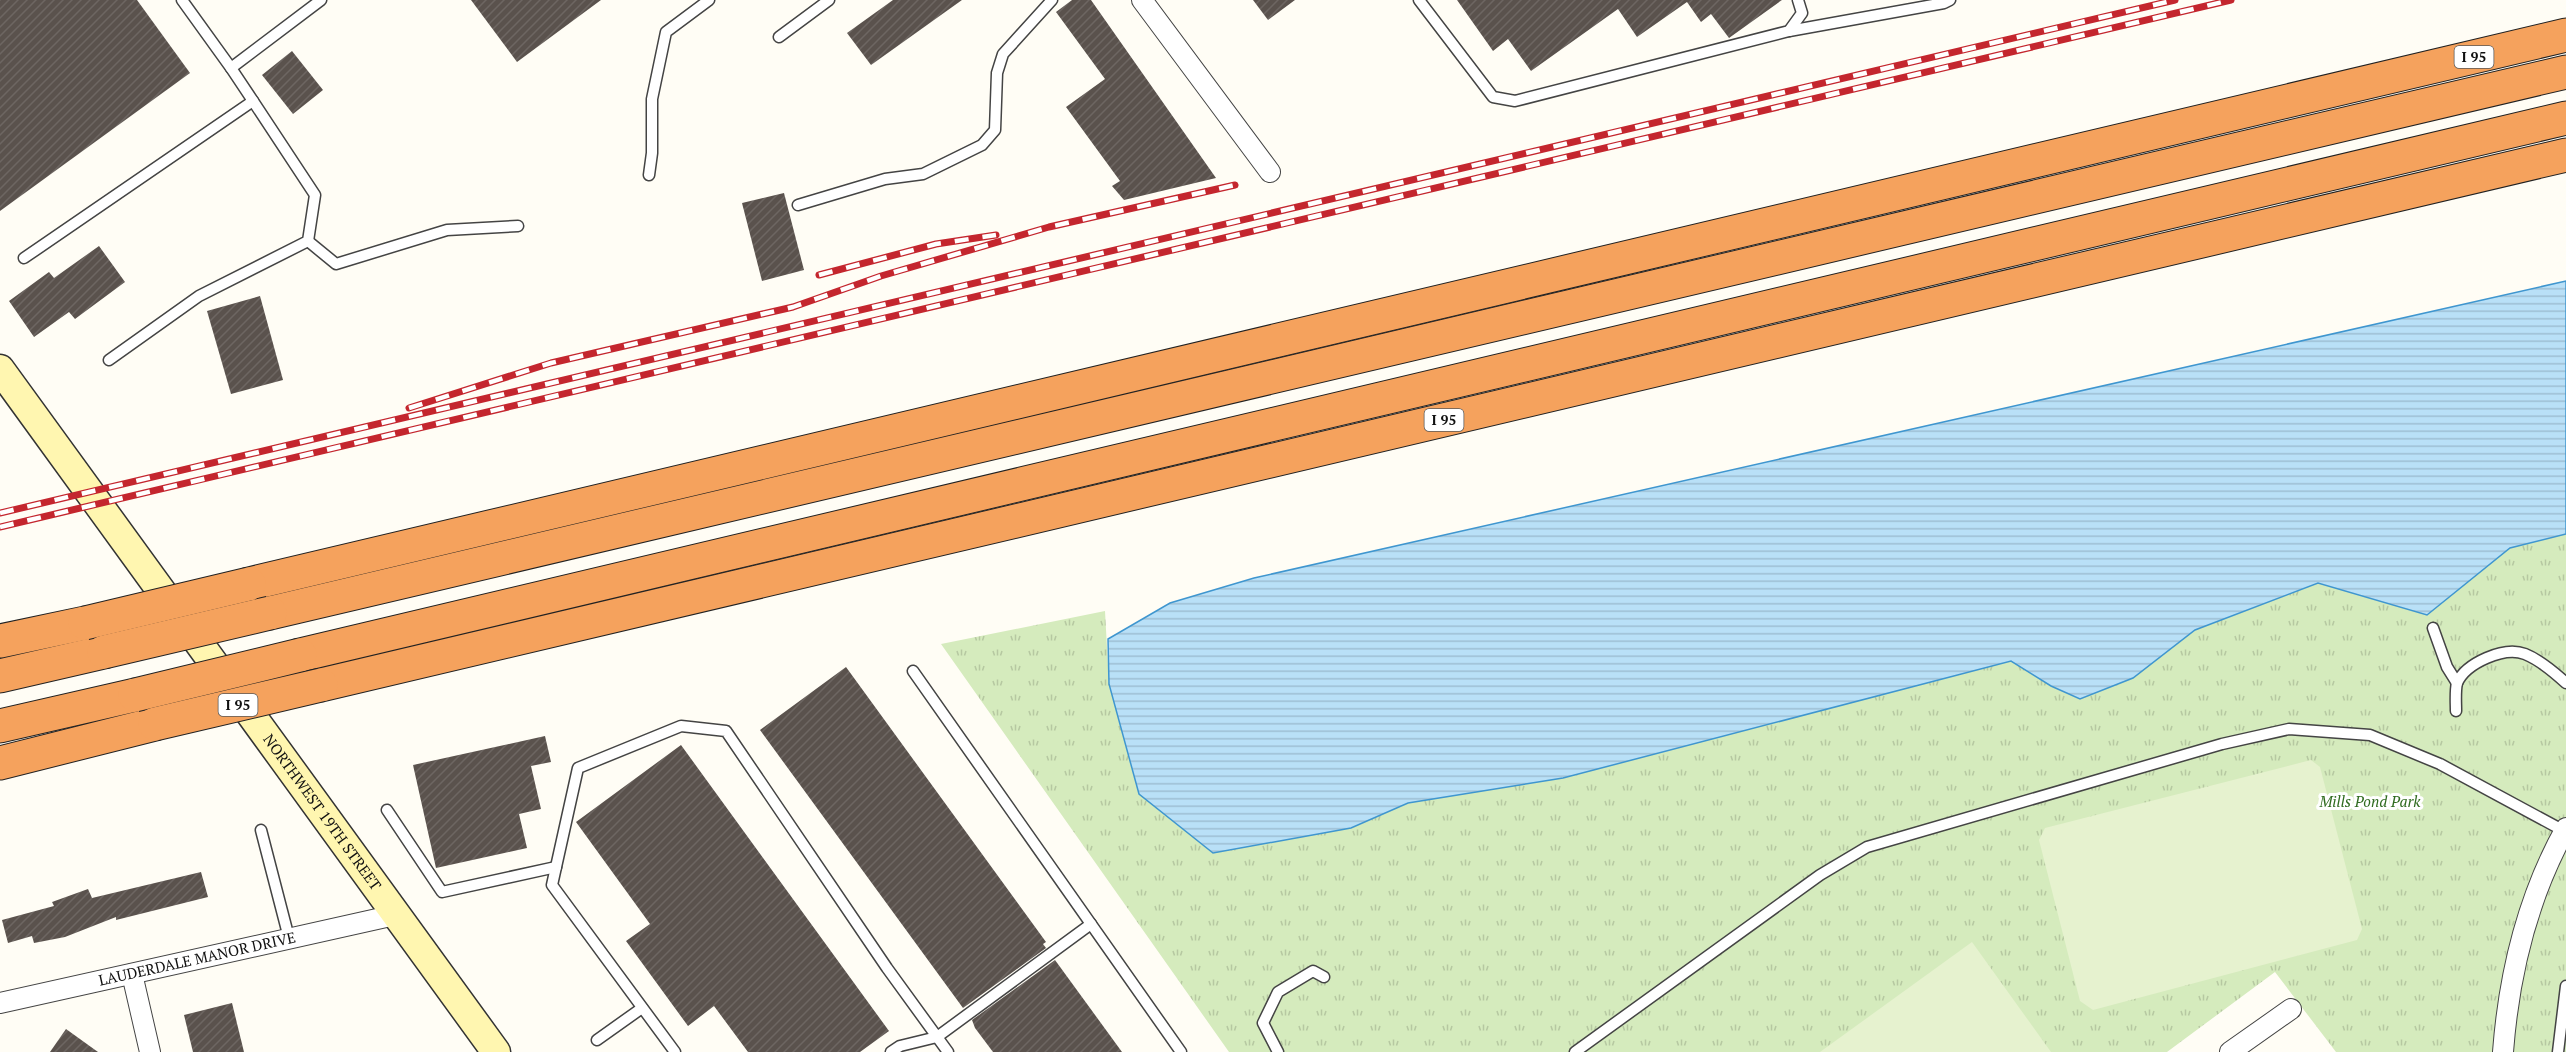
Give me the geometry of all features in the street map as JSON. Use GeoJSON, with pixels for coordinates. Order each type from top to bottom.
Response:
{"type":"FeatureCollection","features":[{"type":"Feature","properties":{"kind":"highway","name":"I 95"},"geometry":{"type":"LineString","coordinates":[[0,641],[85,623],[2566,35]]}},
{"type":"Feature","properties":{"kind":"highway"},"geometry":{"type":"LineString","coordinates":[[0,676],[2566,72]]}},
{"type":"Feature","properties":{"kind":"highway"},"geometry":{"type":"LineString","coordinates":[[0,726],[2566,118]]}},
{"type":"Feature","properties":{"kind":"highway","name":"I 95"},"geometry":{"type":"LineString","coordinates":[[0,763],[155,724],[2566,155]]}},
{"type":"Feature","properties":{"kind":"street"},"geometry":{"type":"LineString","coordinates":[[1148,2],[1270,172]]}},
{"type":"Feature","properties":{"kind":"street","name":"NORTHWEST 19TH STREET"},"geometry":{"type":"LineString","coordinates":[[0,369],[496,1052]]}},
{"type":"Feature","properties":{"kind":"street"},"geometry":{"type":"LineString","coordinates":[[2503,1052],[2506,1014],[2521,938],[2547,865],[2566,830]]}},
{"type":"Feature","properties":{"kind":"street","name":"LAUDERDALE MANOR DRIVE"},"geometry":{"type":"LineString","coordinates":[[0,1003],[395,915]]}},
{"type":"Feature","properties":{"kind":"street"},"geometry":{"type":"LineString","coordinates":[[132,974],[150,1052]]}},
{"type":"Feature","properties":{"kind":"street"},"geometry":{"type":"LineString","coordinates":[[2230,1052],[2290,1009]]}},
{"type":"Feature","properties":{"kind":"lane"},"geometry":{"type":"LineString","coordinates":[[182,0],[231,68],[315,195],[308,241]]}},
{"type":"Feature","properties":{"kind":"lane"},"geometry":{"type":"LineString","coordinates":[[231,68],[321,0]]}},
{"type":"Feature","properties":{"kind":"lane"},"geometry":{"type":"LineString","coordinates":[[650,175],[652,99],[666,32],[709,0]]}},
{"type":"Feature","properties":{"kind":"lane"},"geometry":{"type":"LineString","coordinates":[[778,37],[830,0]]}},
{"type":"Feature","properties":{"kind":"lane"},"geometry":{"type":"LineString","coordinates":[[798,205],[885,179],[923,174],[982,145],[995,130],[996,73],[1003,54],[1052,0]]}},
{"type":"Feature","properties":{"kind":"lane"},"geometry":{"type":"LineString","coordinates":[[1419,0],[1493,98],[1515,101],[1789,31],[1944,3],[1950,0]]}},
{"type":"Feature","properties":{"kind":"lane"},"geometry":{"type":"LineString","coordinates":[[1789,31],[1802,13],[1798,0]]}},
{"type":"Feature","properties":{"kind":"lane"},"geometry":{"type":"LineString","coordinates":[[24,258],[253,101]]}},
{"type":"Feature","properties":{"kind":"lane"},"geometry":{"type":"LineString","coordinates":[[308,241],[336,264],[447,230],[518,226]]}},
{"type":"Feature","properties":{"kind":"lane"},"geometry":{"type":"LineString","coordinates":[[109,360],[199,296],[308,241]]}},
{"type":"Feature","properties":{"kind":"lane"},"geometry":{"type":"LineString","coordinates":[[2433,628],[2447,667],[2457,683],[2456,711]]}},
{"type":"Feature","properties":{"kind":"lane"},"geometry":{"type":"LineString","coordinates":[[2457,683],[2473,666],[2495,653],[2523,653],[2549,668],[2566,683]]}},
{"type":"Feature","properties":{"kind":"lane"},"geometry":{"type":"LineString","coordinates":[[913,671],[1181,1052]]}},
{"type":"Feature","properties":{"kind":"lane"},"geometry":{"type":"LineString","coordinates":[[675,1052],[552,885],[578,768],[681,726],[726,731],[887,968],[948,1052]]}},
{"type":"Feature","properties":{"kind":"lane"},"geometry":{"type":"LineString","coordinates":[[1575,1052],[1820,875],[1867,847],[2222,744],[2289,729],[2370,735],[2440,764],[2566,830]]}},
{"type":"Feature","properties":{"kind":"lane"},"geometry":{"type":"LineString","coordinates":[[387,810],[442,892],[556,867]]}},
{"type":"Feature","properties":{"kind":"lane"},"geometry":{"type":"LineString","coordinates":[[261,830],[289,938]]}},
{"type":"Feature","properties":{"kind":"lane"},"geometry":{"type":"LineString","coordinates":[[891,1052],[900,1046],[937,1037],[1091,924]]}},
{"type":"Feature","properties":{"kind":"lane"},"geometry":{"type":"LineString","coordinates":[[1278,1052],[1263,1023],[1278,992],[1313,970],[1324,977]]}},
{"type":"Feature","properties":{"kind":"lane"},"geometry":{"type":"LineString","coordinates":[[2558,1052],[2566,986]]}},
{"type":"Feature","properties":{"kind":"lane"},"geometry":{"type":"LineString","coordinates":[[597,1040],[642,1008]]}},
{"type":"Feature","properties":{"kind":"green space","name":"Mills Pond Park"},"geometry":{"type":"Polygon","coordinates":[[[2566,534],[2566,1052],[2336,1052],[2275,972],[2167,1052],[1229,1052],[941,644],[1105,611],[1109,684],[1351,828],[1408,803],[2012,661],[2051,686],[2080,699],[2133,678],[2195,630],[2318,583],[2427,615],[2510,548],[2566,534]]]}},
{"type":"Feature","properties":{"kind":"green space"},"geometry":{"type":"Polygon","coordinates":[[[2311,760],[2320,767],[2362,929],[2357,940],[2093,1010],[2080,1001],[2039,840],[2045,828],[2311,760]]]}},
{"type":"Feature","properties":{"kind":"green space"},"geometry":{"type":"Polygon","coordinates":[[[1972,942],[2051,1052],[1820,1052],[1972,942]]]}},
{"type":"Feature","properties":{"kind":"water"},"geometry":{"type":"Polygon","coordinates":[[[2566,281],[2566,534],[2510,548],[2427,615],[2318,583],[2195,630],[2133,678],[2080,699],[2051,686],[2011,661],[1563,778],[1408,803],[1351,828],[1213,853],[1139,794],[1109,684],[1108,639],[1170,603],[1254,578],[2566,281]]]}},
{"type":"Feature","properties":{"kind":"building"},"geometry":{"type":"Polygon","coordinates":[[[0,0],[137,0],[190,73],[0,211],[0,0]]]}},
{"type":"Feature","properties":{"kind":"building"},"geometry":{"type":"Polygon","coordinates":[[[471,0],[601,0],[517,62],[471,0]]]}},
{"type":"Feature","properties":{"kind":"building"},"geometry":{"type":"Polygon","coordinates":[[[893,0],[962,0],[871,65],[847,33],[893,0]]]}},
{"type":"Feature","properties":{"kind":"building"},"geometry":{"type":"Polygon","coordinates":[[[1072,0],[1091,0],[1216,178],[1124,200],[1112,186],[1120,181],[1066,107],[1105,79],[1056,12],[1072,0]]]}},
{"type":"Feature","properties":{"kind":"building"},"geometry":{"type":"Polygon","coordinates":[[[1253,0],[1295,0],[1268,20],[1253,0]]]}},
{"type":"Feature","properties":{"kind":"building"},"geometry":{"type":"Polygon","coordinates":[[[1457,0],[1782,0],[1729,38],[1711,14],[1701,22],[1687,2],[1637,37],[1618,9],[1531,71],[1508,39],[1493,51],[1457,0]]]}},
{"type":"Feature","properties":{"kind":"building"},"geometry":{"type":"Polygon","coordinates":[[[292,51],[323,90],[293,114],[262,75],[292,51]]]}},
{"type":"Feature","properties":{"kind":"building"},"geometry":{"type":"Polygon","coordinates":[[[784,193],[804,270],[762,281],[742,203],[784,193]]]}},
{"type":"Feature","properties":{"kind":"building"},"geometry":{"type":"Polygon","coordinates":[[[99,246],[125,282],[75,319],[69,312],[34,337],[9,301],[49,272],[54,278],[99,246]]]}},
{"type":"Feature","properties":{"kind":"building"},"geometry":{"type":"Polygon","coordinates":[[[260,296],[283,380],[231,394],[207,311],[260,296]]]}},
{"type":"Feature","properties":{"kind":"building"},"geometry":{"type":"Polygon","coordinates":[[[846,667],[1046,942],[1043,944],[1046,948],[963,1008],[760,730],[846,667]]]}},
{"type":"Feature","properties":{"kind":"building"},"geometry":{"type":"Polygon","coordinates":[[[545,736],[551,762],[531,766],[541,809],[519,814],[527,848],[436,868],[413,765],[545,736]]]}},
{"type":"Feature","properties":{"kind":"building"},"geometry":{"type":"Polygon","coordinates":[[[681,745],[889,1031],[860,1052],[748,1052],[714,1006],[688,1026],[626,941],[650,924],[576,822],[681,745]]]}},
{"type":"Feature","properties":{"kind":"building"},"geometry":{"type":"Polygon","coordinates":[[[201,872],[208,897],[116,920],[116,917],[65,937],[34,943],[32,936],[8,943],[2,920],[54,906],[52,902],[88,889],[92,898],[201,872]]]}},
{"type":"Feature","properties":{"kind":"building"},"geometry":{"type":"Polygon","coordinates":[[[1055,960],[1122,1052],[993,1052],[975,1028],[972,1020],[1055,960]]]}},
{"type":"Feature","properties":{"kind":"building"},"geometry":{"type":"Polygon","coordinates":[[[232,1003],[244,1052],[193,1052],[184,1015],[232,1003]]]}},
{"type":"Feature","properties":{"kind":"building"},"geometry":{"type":"Polygon","coordinates":[[[66,1029],[98,1052],[50,1052],[66,1029]]]}},
{"type":"Feature","properties":{"kind":"railway"},"geometry":{"type":"LineString","coordinates":[[0,513],[2175,0]]}},
{"type":"Feature","properties":{"kind":"railway"},"geometry":{"type":"LineString","coordinates":[[0,527],[2231,0]]}},
{"type":"Feature","properties":{"kind":"railway"},"geometry":{"type":"LineString","coordinates":[[409,408],[551,363],[793,307],[881,276],[1049,227],[1235,185]]}},
{"type":"Feature","properties":{"kind":"railway"},"geometry":{"type":"LineString","coordinates":[[819,275],[936,244],[996,235]]}}]}
